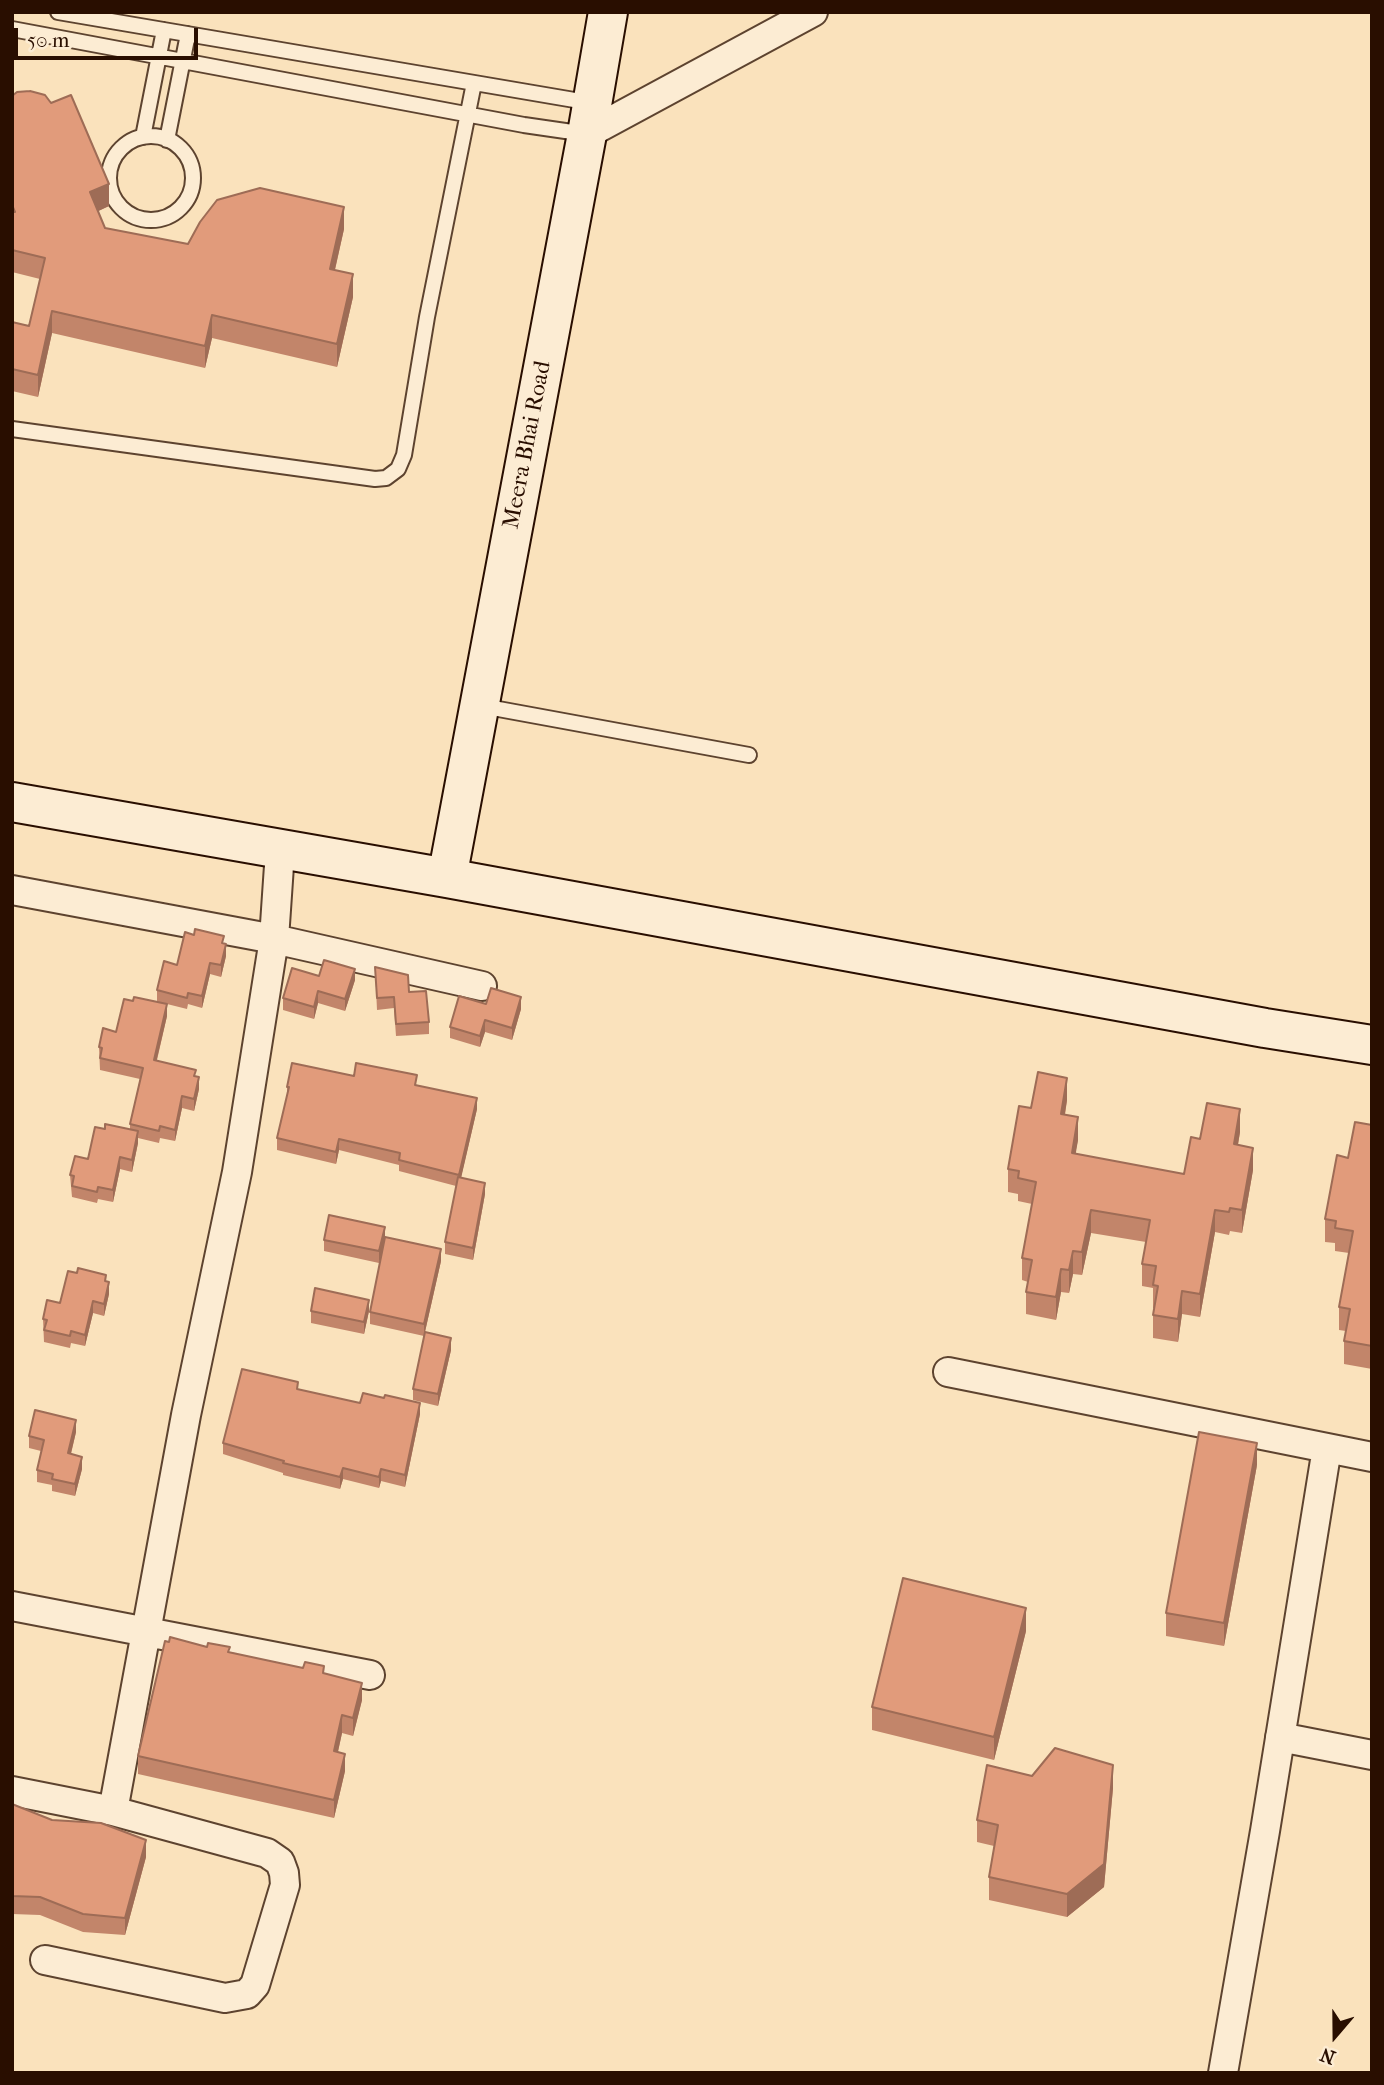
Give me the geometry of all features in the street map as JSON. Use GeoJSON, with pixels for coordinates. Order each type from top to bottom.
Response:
{"type":"FeatureCollection","features":[{"type":"Feature","properties":{"kind":"street","name":"Meera Bhai Road"},"geometry":{"type":"LineString","coordinates":[[447,878],[608,12]]}},
{"type":"Feature","properties":{"kind":"street"},"geometry":{"type":"LineString","coordinates":[[590,119],[813,12]]}},
{"type":"Feature","properties":{"kind":"street"},"geometry":{"type":"LineString","coordinates":[[12,802],[1372,1045]]}},
{"type":"Feature","properties":{"kind":"street"},"geometry":{"type":"LineString","coordinates":[[113,1811],[186,1415],[237,1172],[274,939],[280,850]]}},
{"type":"Feature","properties":{"kind":"street"},"geometry":{"type":"LineString","coordinates":[[12,890],[274,939],[482,986]]}},
{"type":"Feature","properties":{"kind":"street"},"geometry":{"type":"LineString","coordinates":[[948,1372],[1372,1457]]}},
{"type":"Feature","properties":{"kind":"street"},"geometry":{"type":"LineString","coordinates":[[1223,2073],[1327,1448]]}},
{"type":"Feature","properties":{"kind":"street"},"geometry":{"type":"LineString","coordinates":[[12,1606],[370,1675]]}},
{"type":"Feature","properties":{"kind":"street"},"geometry":{"type":"LineString","coordinates":[[1280,1737],[1372,1755]]}},
{"type":"Feature","properties":{"kind":"street"},"geometry":{"type":"LineString","coordinates":[[12,1791],[113,1811],[256,1850],[280,1862],[285,1885],[254,1985],[247,1994],[225,1998],[45,1960]]}},
{"type":"Feature","properties":{"kind":"lane"},"geometry":{"type":"LineString","coordinates":[[58,12],[130,20],[164,30],[474,83],[590,119]]}},
{"type":"Feature","properties":{"kind":"lane"},"geometry":{"type":"LineString","coordinates":[[117,49],[130,20]]}},
{"type":"Feature","properties":{"kind":"lane"},"geometry":{"type":"LineString","coordinates":[[12,29],[469,113],[590,119]]}},
{"type":"Feature","properties":{"kind":"lane"},"geometry":{"type":"LineString","coordinates":[[143,137],[164,30]]}},
{"type":"Feature","properties":{"kind":"lane"},"geometry":{"type":"LineString","coordinates":[[167,139],[188,34]]}},
{"type":"Feature","properties":{"kind":"lane"},"geometry":{"type":"LineString","coordinates":[[12,429],[348,476],[386,478],[398,469],[404,455],[427,317],[474,83]]}},
{"type":"Feature","properties":{"kind":"lane"},"geometry":{"type":"LineString","coordinates":[[157,136],[167,139],[182,149],[190,161],[192,189],[186,202],[165,218],[152,220],[127,213],[112,192],[109,178],[112,164],[129,142],[143,137],[157,136]]}},
{"type":"Feature","properties":{"kind":"lane"},"geometry":{"type":"LineString","coordinates":[[479,705],[749,755]]}},
{"type":"Feature","properties":{"kind":"building"},"geometry":{"type":"Polygon","coordinates":[[[30,91],[45,95],[51,103],[71,95],[109,184],[90,192],[105,228],[188,244],[217,200],[260,188],[344,207],[330,269],[353,274],[337,344],[212,315],[205,346],[52,311],[38,375],[12,369],[12,322],[29,326],[45,258],[12,250],[12,212],[15,212],[12,205],[12,96],[17,92],[30,91]]]}},
{"type":"Feature","properties":{"kind":"building"},"geometry":{"type":"Polygon","coordinates":[[[195,929],[224,936],[222,943],[226,944],[221,965],[210,963],[202,996],[188,993],[187,998],[157,990],[164,961],[177,965],[185,932],[194,935],[195,929]]]}},
{"type":"Feature","properties":{"kind":"building"},"geometry":{"type":"Polygon","coordinates":[[[324,960],[355,969],[345,999],[318,991],[314,1007],[283,998],[292,968],[319,976],[324,960]]]}},
{"type":"Feature","properties":{"kind":"building"},"geometry":{"type":"Polygon","coordinates":[[[375,967],[408,975],[409,992],[426,991],[429,1022],[396,1024],[394,997],[377,998],[375,967]]]}},
{"type":"Feature","properties":{"kind":"building"},"geometry":{"type":"Polygon","coordinates":[[[491,988],[521,997],[512,1028],[485,1020],[480,1036],[450,1027],[459,996],[486,1004],[491,988]]]}},
{"type":"Feature","properties":{"kind":"building"},"geometry":{"type":"Polygon","coordinates":[[[134,997],[167,1004],[154,1060],[196,1070],[194,1076],[199,1077],[194,1099],[182,1096],[175,1130],[160,1126],[159,1131],[130,1124],[143,1068],[100,1058],[103,1028],[116,1032],[124,999],[133,1001],[134,997]]]}},
{"type":"Feature","properties":{"kind":"building"},"geometry":{"type":"Polygon","coordinates":[[[292,1063],[354,1076],[356,1063],[417,1075],[415,1085],[477,1098],[459,1175],[399,1160],[400,1153],[339,1139],[336,1152],[277,1138],[292,1063]]]}},
{"type":"Feature","properties":{"kind":"building"},"geometry":{"type":"Polygon","coordinates":[[[1038,1072],[1067,1078],[1061,1114],[1078,1117],[1072,1153],[1184,1174],[1191,1137],[1200,1139],[1207,1103],[1240,1109],[1234,1144],[1253,1148],[1242,1210],[1215,1210],[1200,1294],[1182,1291],[1178,1319],[1153,1315],[1158,1286],[1153,1285],[1156,1266],[1142,1264],[1150,1220],[1091,1210],[1082,1252],[1073,1251],[1069,1270],[1061,1269],[1056,1297],[1026,1292],[1032,1260],[1022,1258],[1036,1182],[1018,1178],[1019,1171],[1008,1169],[1019,1106],[1031,1108],[1038,1072]]]}},
{"type":"Feature","properties":{"kind":"building"},"geometry":{"type":"Polygon","coordinates":[[[1355,1122],[1372,1125],[1372,1346],[1344,1341],[1350,1309],[1339,1307],[1353,1231],[1335,1228],[1336,1221],[1325,1219],[1337,1155],[1348,1158],[1355,1122]]]}},
{"type":"Feature","properties":{"kind":"building"},"geometry":{"type":"Polygon","coordinates":[[[105,1124],[138,1131],[132,1160],[120,1157],[113,1190],[98,1187],[97,1192],[72,1186],[74,1176],[70,1175],[75,1156],[88,1159],[95,1127],[105,1129],[105,1124]]]}},
{"type":"Feature","properties":{"kind":"building"},"geometry":{"type":"Polygon","coordinates":[[[458,1177],[485,1183],[473,1248],[445,1242],[458,1177]]]}},
{"type":"Feature","properties":{"kind":"building"},"geometry":{"type":"Polygon","coordinates":[[[329,1215],[385,1227],[379,1251],[324,1240],[329,1215]]]}},
{"type":"Feature","properties":{"kind":"building"},"geometry":{"type":"Polygon","coordinates":[[[385,1237],[441,1249],[424,1324],[370,1312],[385,1237]]]}},
{"type":"Feature","properties":{"kind":"building"},"geometry":{"type":"Polygon","coordinates":[[[78,1268],[106,1275],[105,1281],[109,1282],[104,1304],[93,1301],[85,1335],[71,1331],[70,1336],[44,1330],[47,1300],[60,1303],[68,1271],[77,1273],[78,1268]]]}},
{"type":"Feature","properties":{"kind":"building"},"geometry":{"type":"Polygon","coordinates":[[[315,1288],[369,1300],[364,1322],[311,1311],[315,1288]]]}},
{"type":"Feature","properties":{"kind":"building"},"geometry":{"type":"Polygon","coordinates":[[[425,1332],[451,1338],[438,1394],[413,1389],[425,1332]]]}},
{"type":"Feature","properties":{"kind":"building"},"geometry":{"type":"Polygon","coordinates":[[[242,1369],[298,1382],[297,1389],[360,1403],[363,1393],[420,1403],[405,1475],[381,1469],[379,1477],[343,1468],[340,1477],[283,1463],[284,1461],[223,1443],[242,1369]]]}},
{"type":"Feature","properties":{"kind":"building"},"geometry":{"type":"Polygon","coordinates":[[[35,1410],[76,1420],[68,1453],[82,1457],[75,1484],[52,1479],[53,1474],[37,1470],[44,1440],[29,1436],[35,1410]]]}},
{"type":"Feature","properties":{"kind":"building"},"geometry":{"type":"Polygon","coordinates":[[[1199,1432],[1257,1443],[1224,1623],[1166,1613],[1199,1432]]]}},
{"type":"Feature","properties":{"kind":"building"},"geometry":{"type":"Polygon","coordinates":[[[903,1578],[1026,1608],[994,1737],[872,1707],[903,1578]]]}},
{"type":"Feature","properties":{"kind":"building"},"geometry":{"type":"Polygon","coordinates":[[[170,1637],[207,1647],[208,1643],[230,1647],[228,1652],[303,1668],[305,1662],[324,1666],[323,1673],[362,1683],[353,1718],[342,1715],[334,1751],[345,1754],[334,1800],[138,1756],[165,1641],[169,1642],[170,1637]]]}},
{"type":"Feature","properties":{"kind":"building"},"geometry":{"type":"Polygon","coordinates":[[[1055,1748],[1113,1765],[1104,1864],[1067,1894],[989,1877],[998,1825],[977,1820],[987,1765],[1032,1776],[1055,1748]]]}},
{"type":"Feature","properties":{"kind":"building"},"geometry":{"type":"Polygon","coordinates":[[[12,1804],[52,1820],[101,1823],[146,1840],[125,1918],[83,1914],[40,1897],[12,1896],[12,1804]]]}}]}
